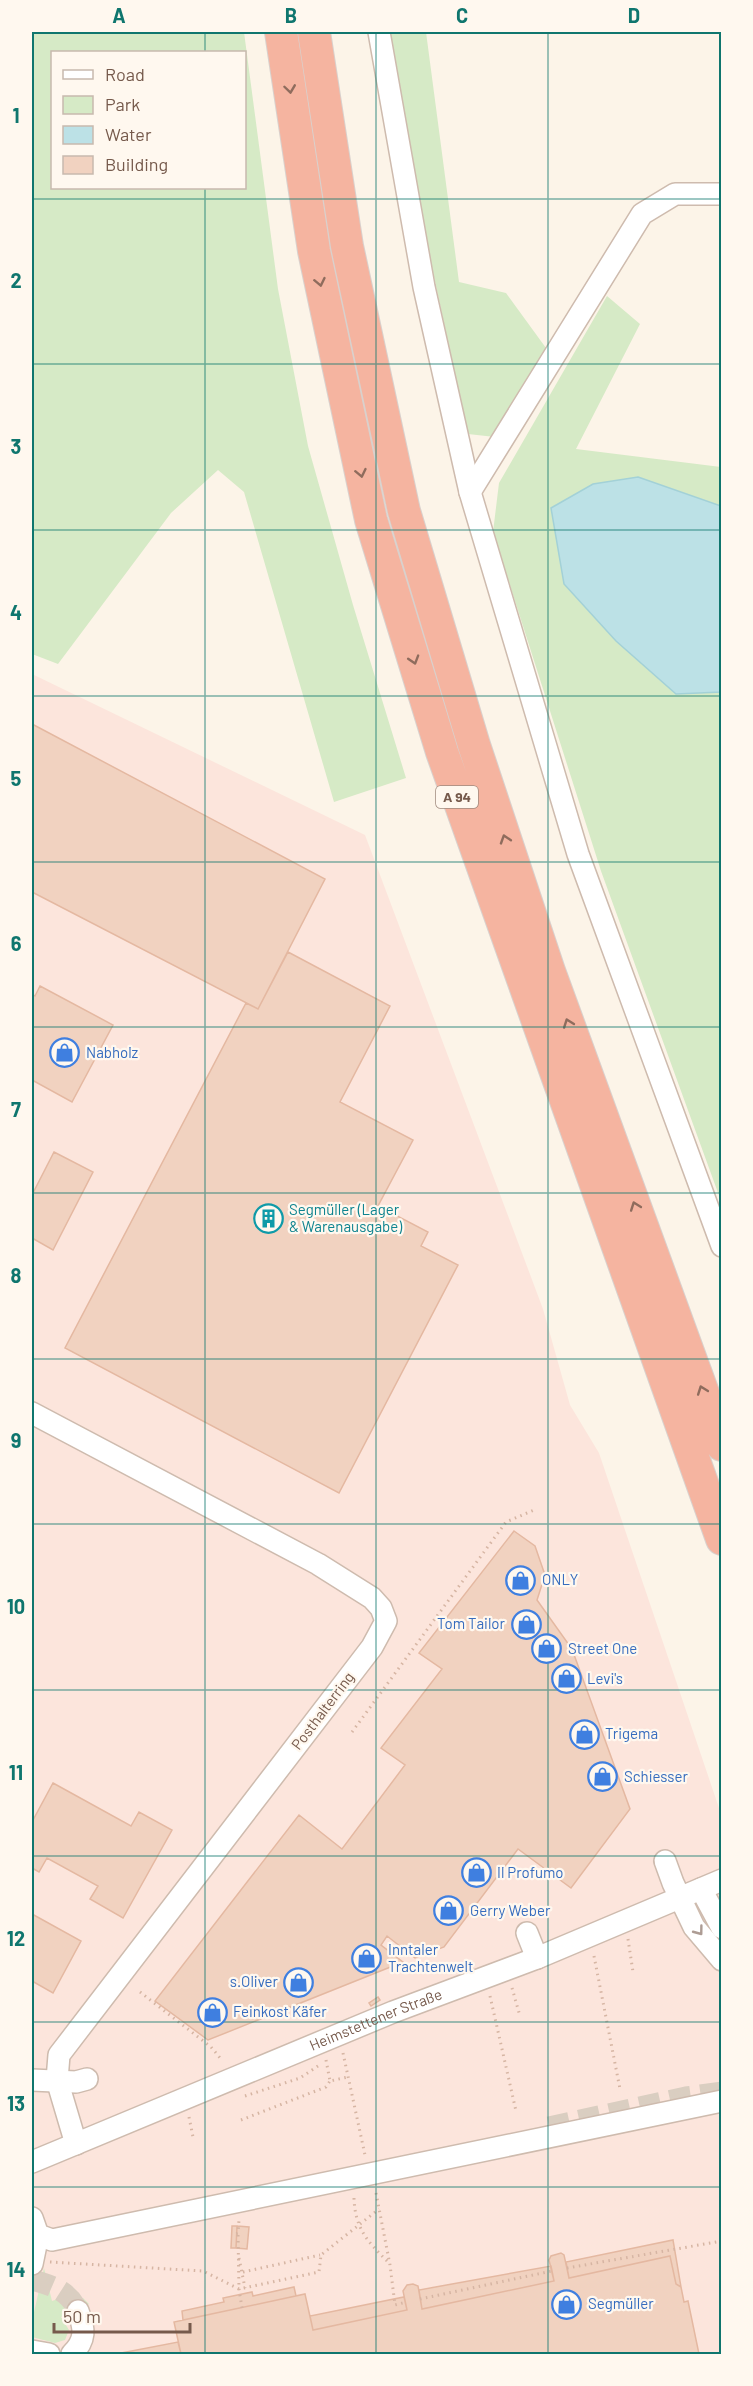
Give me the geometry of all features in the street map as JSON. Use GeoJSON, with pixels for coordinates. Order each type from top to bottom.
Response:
{"type":"FeatureCollection","features":[{"type":"Feature","properties":{"kind":"highway","name":"A 94"},"geometry":{"type":"LineString","coordinates":[[281,32],[314,251],[371,520],[441,752],[722,1539]]}},
{"type":"Feature","properties":{"kind":"highway","name":"A 94"},"geometry":{"type":"LineString","coordinates":[[314,32],[347,246],[404,511],[474,745],[549,971],[722,1445]]}},
{"type":"Feature","properties":{"kind":"street"},"geometry":{"type":"LineString","coordinates":[[378,32],[424,287],[470,492],[578,854],[722,1246]]}},
{"type":"Feature","properties":{"kind":"street"},"geometry":{"type":"LineString","coordinates":[[470,492],[642,214],[675,194],[722,194]]}},
{"type":"Feature","properties":{"kind":"street","name":"Posthalterring"},"geometry":{"type":"LineString","coordinates":[[32,1413],[271,1538],[372,1598],[381,1608],[386,1620],[372,1647],[352,1660],[59,2055],[57,2080],[76,2144]]}},
{"type":"Feature","properties":{"kind":"street"},"geometry":{"type":"LineString","coordinates":[[665,1861],[694,1927],[722,1960]]}},
{"type":"Feature","properties":{"kind":"street","name":"Heimstettener Straße"},"geometry":{"type":"LineString","coordinates":[[32,2162],[393,2012],[537,1958],[722,1880]]}},
{"type":"Feature","properties":{"kind":"street"},"geometry":{"type":"LineString","coordinates":[[700,1889],[722,1928]]}},
{"type":"Feature","properties":{"kind":"street"},"geometry":{"type":"LineString","coordinates":[[527,1933],[537,1958]]}},
{"type":"Feature","properties":{"kind":"street"},"geometry":{"type":"LineString","coordinates":[[32,2080],[76,2082],[87,2079]]}},
{"type":"Feature","properties":{"kind":"street"},"geometry":{"type":"LineString","coordinates":[[34,2227],[52,2240],[722,2101]]}},
{"type":"Feature","properties":{"kind":"street"},"geometry":{"type":"LineString","coordinates":[[32,2263],[34,2227]]}},
{"type":"Feature","properties":{"kind":"street"},"geometry":{"type":"LineString","coordinates":[[72,2355],[83,2339],[84,2327],[78,2311]]}},
{"type":"Feature","properties":{"kind":"street"},"geometry":{"type":"LineString","coordinates":[[32,2351],[49,2355]]}},
{"type":"Feature","properties":{"kind":"path"},"geometry":{"type":"LineString","coordinates":[[352,1732],[506,1522],[534,1510]]}},
{"type":"Feature","properties":{"kind":"path"},"geometry":{"type":"LineString","coordinates":[[627,1937],[633,1972]]}},
{"type":"Feature","properties":{"kind":"path"},"geometry":{"type":"LineString","coordinates":[[593,1951],[620,2089]]}},
{"type":"Feature","properties":{"kind":"path"},"geometry":{"type":"LineString","coordinates":[[511,1983],[520,2016]]}},
{"type":"Feature","properties":{"kind":"path"},"geometry":{"type":"LineString","coordinates":[[140,1992],[211,2047],[221,2059]]}},
{"type":"Feature","properties":{"kind":"path"},"geometry":{"type":"LineString","coordinates":[[489,1992],[516,2111]]}},
{"type":"Feature","properties":{"kind":"path"},"geometry":{"type":"LineString","coordinates":[[326,2060],[330,2081]]}},
{"type":"Feature","properties":{"kind":"path"},"geometry":{"type":"LineString","coordinates":[[241,2120],[326,2087],[330,2081],[348,2077]]}},
{"type":"Feature","properties":{"kind":"path"},"geometry":{"type":"LineString","coordinates":[[189,2117],[193,2137]]}},
{"type":"Feature","properties":{"kind":"path"},"geometry":{"type":"LineString","coordinates":[[354,2201],[358,2226],[390,2265]]}},
{"type":"Feature","properties":{"kind":"path"},"geometry":{"type":"LineString","coordinates":[[243,2272],[321,2255],[380,2208]]}},
{"type":"Feature","properties":{"kind":"path"},"geometry":{"type":"LineString","coordinates":[[239,2215],[238,2233],[235,2234],[238,2235],[238,2289],[242,2308]]}},
{"type":"Feature","properties":{"kind":"path"},"geometry":{"type":"LineString","coordinates":[[567,2268],[722,2241]]}},
{"type":"Feature","properties":{"kind":"path"},"geometry":{"type":"LineString","coordinates":[[237,2253],[245,2288]]}},
{"type":"Feature","properties":{"kind":"path"},"geometry":{"type":"LineString","coordinates":[[32,2263],[202,2271],[238,2289],[319,2272],[321,2255]]}},
{"type":"Feature","properties":{"kind":"path"},"geometry":{"type":"LineString","coordinates":[[420,2299],[552,2271]]}},
{"type":"Feature","properties":{"kind":"shaded area"},"geometry":{"type":"Polygon","coordinates":[[[32,674],[365,835],[543,1309],[570,1405],[599,1453],[721,1814],[721,2354],[32,2354],[32,674]]]}},
{"type":"Feature","properties":{"kind":"green space"},"geometry":{"type":"Polygon","coordinates":[[[32,32],[244,32],[278,289],[308,446],[353,605],[406,778],[334,802],[244,492],[218,470],[171,513],[58,664],[32,654],[32,32]]]}},
{"type":"Feature","properties":{"kind":"green space"},"geometry":{"type":"Polygon","coordinates":[[[390,32],[426,32],[459,282],[506,293],[546,348],[495,437],[468,434],[410,166],[390,32]]]}},
{"type":"Feature","properties":{"kind":"green space"},"geometry":{"type":"Polygon","coordinates":[[[607,296],[640,324],[576,449],[721,467],[721,506],[638,477],[564,584],[616,641],[676,694],[721,692],[721,1201],[601,871],[493,532],[499,483],[607,296]]]}},
{"type":"Feature","properties":{"kind":"green space"},"geometry":{"type":"Polygon","coordinates":[[[44,2268],[52,2301],[58,2299],[78,2304],[83,2298],[89,2304],[61,2317],[69,2330],[65,2340],[55,2343],[32,2337],[32,2321],[44,2268]]]}},
{"type":"Feature","properties":{"kind":"water"},"geometry":{"type":"Polygon","coordinates":[[[638,477],[721,506],[721,692],[676,694],[616,641],[564,584],[551,508],[593,484],[638,477]]]}},
{"type":"Feature","properties":{"kind":"building"},"geometry":{"type":"Polygon","coordinates":[[[32,724],[325,879],[258,1009],[32,892],[32,724]]]}},
{"type":"Feature","properties":{"kind":"building","name":"Segmüller (Lager & Warenausgabe)"},"geometry":{"type":"Polygon","coordinates":[[[288,952],[390,1006],[340,1102],[413,1140],[378,1206],[428,1232],[421,1246],[458,1265],[339,1493],[65,1348],[246,1003],[258,1009],[288,952]]]}},
{"type":"Feature","properties":{"kind":"building","name":"Nabholz"},"geometry":{"type":"Polygon","coordinates":[[[40,986],[113,1025],[72,1102],[32,1080],[32,994],[35,996],[40,986]]]}},
{"type":"Feature","properties":{"kind":"building"},"geometry":{"type":"Polygon","coordinates":[[[54,1152],[93,1172],[53,1250],[32,1238],[32,1195],[54,1152]]]}},
{"type":"Feature","properties":{"kind":"building"},"geometry":{"type":"Polygon","coordinates":[[[514,1531],[535,1546],[545,1575],[537,1600],[572,1649],[630,1809],[571,1888],[518,1849],[444,1947],[415,1958],[387,1936],[381,1945],[403,1962],[208,2040],[155,2001],[299,1815],[342,1849],[405,1765],[381,1748],[442,1669],[419,1653],[514,1531]]]}},
{"type":"Feature","properties":{"kind":"building"},"geometry":{"type":"Polygon","coordinates":[[[53,1783],[131,1826],[139,1812],[172,1830],[123,1918],[90,1899],[98,1886],[47,1858],[39,1872],[32,1868],[32,1822],[53,1783]]]}},
{"type":"Feature","properties":{"kind":"building"},"geometry":{"type":"Polygon","coordinates":[[[32,1914],[81,1941],[53,1993],[32,1981],[32,1914]]]}},
{"type":"Feature","properties":{"kind":"building"},"geometry":{"type":"Polygon","coordinates":[[[378,1997],[380,2000],[371,2006],[369,2003],[378,1997]]]}},
{"type":"Feature","properties":{"kind":"building"},"geometry":{"type":"Polygon","coordinates":[[[232,2226],[237,2226],[236,2248],[231,2248],[232,2226]]]}},
{"type":"Feature","properties":{"kind":"building"},"geometry":{"type":"Polygon","coordinates":[[[237,2226],[249,2227],[247,2249],[236,2248],[237,2226]]]}},
{"type":"Feature","properties":{"kind":"building"},"geometry":{"type":"Polygon","coordinates":[[[673,2240],[681,2287],[676,2284],[670,2256],[569,2278],[566,2262],[673,2240]]]}},
{"type":"Feature","properties":{"kind":"building","name":"Segmüller"},"geometry":{"type":"Polygon","coordinates":[[[561,2253],[564,2255],[569,2278],[670,2256],[676,2284],[681,2287],[684,2302],[688,2301],[699,2354],[181,2354],[174,2322],[305,2294],[313,2330],[407,2310],[403,2291],[407,2285],[418,2286],[422,2309],[554,2281],[549,2260],[551,2256],[561,2253]]]}},
{"type":"Feature","properties":{"kind":"building"},"geometry":{"type":"Polygon","coordinates":[[[551,2266],[554,2281],[422,2309],[419,2290],[551,2266]]]}},
{"type":"Feature","properties":{"kind":"building"},"geometry":{"type":"Polygon","coordinates":[[[294,2287],[296,2296],[183,2320],[182,2311],[224,2302],[223,2298],[252,2292],[253,2296],[294,2287]]]}},
{"type":"Feature","properties":{"kind":"building"},"geometry":{"type":"Polygon","coordinates":[[[404,2297],[407,2310],[313,2330],[310,2316],[404,2297]]]}},
{"type":"Feature","properties":{"kind":"building"},"geometry":{"type":"Polygon","coordinates":[[[178,2342],[181,2354],[116,2354],[178,2342]]]}},
{"type":"Feature","properties":{"kind":"tunnel"},"geometry":{"type":"LineString","coordinates":[[549,2127],[686,2097],[722,2092]]}},
{"type":"Feature","properties":{"kind":"tunnel"},"geometry":{"type":"LineString","coordinates":[[32,2280],[65,2294],[78,2311]]}},
{"type":"Feature","properties":{"kind":"place","name":"Nabholz"},"geometry":{"type":"Point","coordinates":[65,1053]}},
{"type":"Feature","properties":{"kind":"place","name":"Segmüller (Lager & Warenausgabe)"},"geometry":{"type":"Point","coordinates":[268,1219]}},
{"type":"Feature","properties":{"kind":"place","name":"ONLY"},"geometry":{"type":"Point","coordinates":[521,1580]}},
{"type":"Feature","properties":{"kind":"place","name":"Tom Tailor"},"geometry":{"type":"Point","coordinates":[526,1624]}},
{"type":"Feature","properties":{"kind":"place","name":"Street One"},"geometry":{"type":"Point","coordinates":[547,1649]}},
{"type":"Feature","properties":{"kind":"place","name":"Levi's"},"geometry":{"type":"Point","coordinates":[566,1679]}},
{"type":"Feature","properties":{"kind":"place","name":"Trigema"},"geometry":{"type":"Point","coordinates":[584,1734]}},
{"type":"Feature","properties":{"kind":"place","name":"Schiesser"},"geometry":{"type":"Point","coordinates":[603,1777]}},
{"type":"Feature","properties":{"kind":"place","name":"Il Profumo"},"geometry":{"type":"Point","coordinates":[476,1873]}},
{"type":"Feature","properties":{"kind":"place","name":"Gerry Weber"},"geometry":{"type":"Point","coordinates":[449,1911]}},
{"type":"Feature","properties":{"kind":"place","name":"Inntaler Trachtenwelt"},"geometry":{"type":"Point","coordinates":[367,1959]}},
{"type":"Feature","properties":{"kind":"place","name":"s.Oliver"},"geometry":{"type":"Point","coordinates":[299,1982]}},
{"type":"Feature","properties":{"kind":"place","name":"Feinkost Käfer"},"geometry":{"type":"Point","coordinates":[212,2012]}},
{"type":"Feature","properties":{"kind":"place","name":"Segmüller"},"geometry":{"type":"Point","coordinates":[567,2304]}}]}
